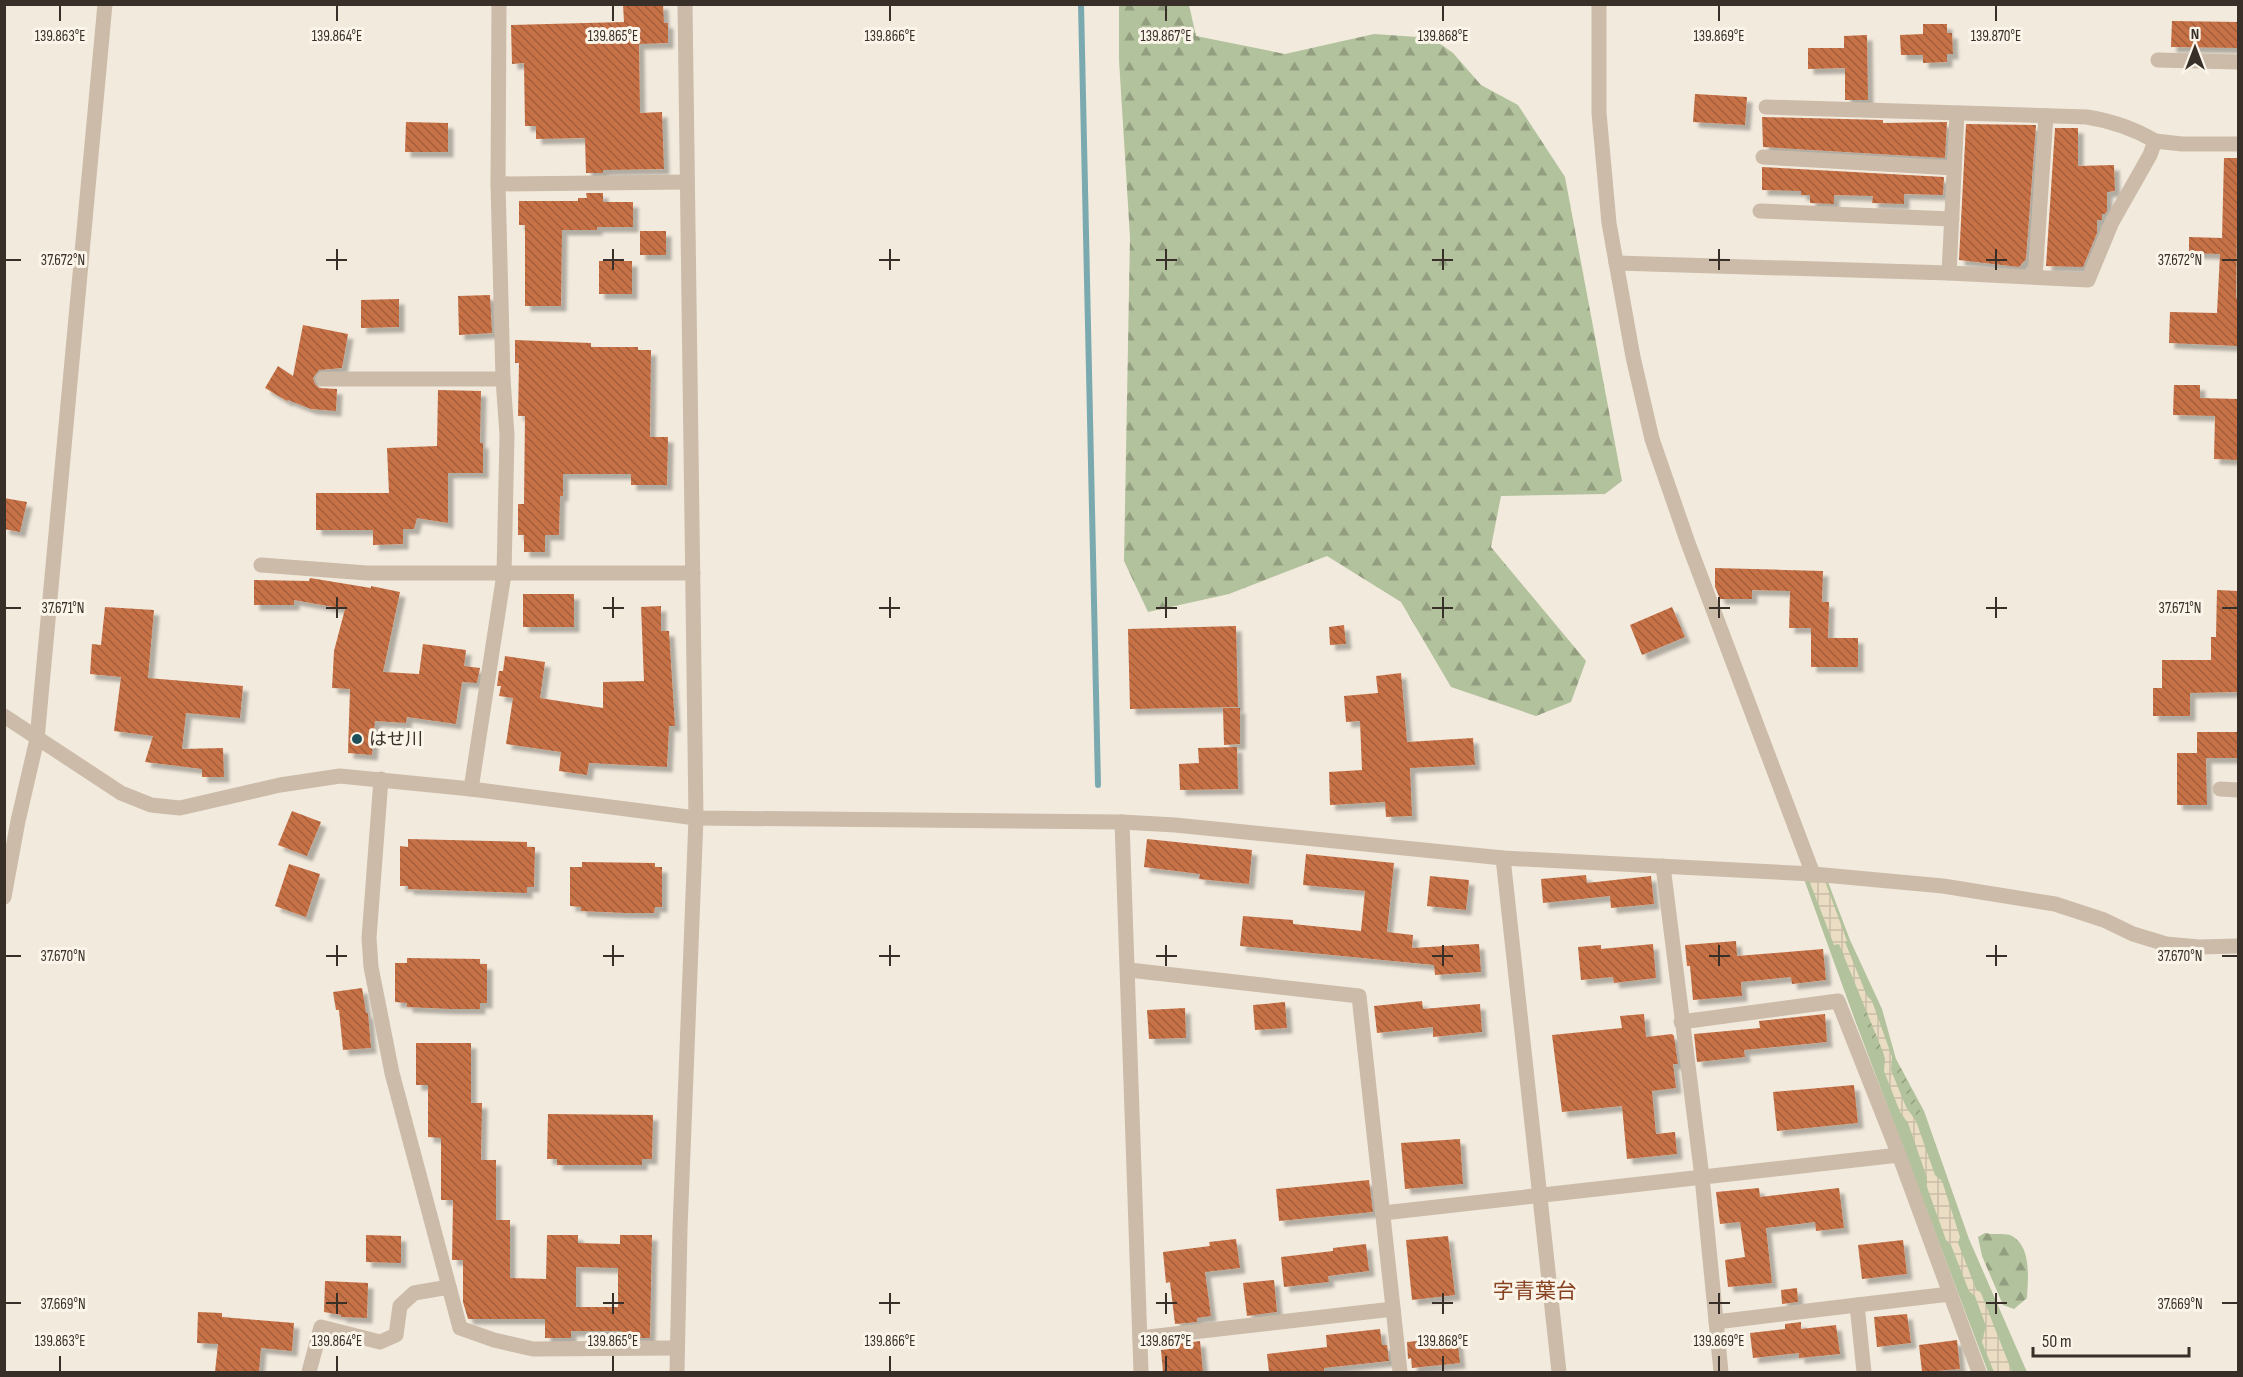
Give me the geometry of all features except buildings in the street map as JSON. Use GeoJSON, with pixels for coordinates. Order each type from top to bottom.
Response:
{"type":"FeatureCollection","features":[{"type":"Feature","properties":{"kind":"street"},"geometry":{"type":"LineString","coordinates":[[4,897],[11,820],[37,739],[105,4]]}},
{"type":"Feature","properties":{"kind":"street"},"geometry":{"type":"LineString","coordinates":[[471,789],[504,574],[507,435],[502,379],[498,184],[499,4]]}},
{"type":"Feature","properties":{"kind":"street"},"geometry":{"type":"LineString","coordinates":[[677,1372],[676,1348],[696,818],[685,4]]}},
{"type":"Feature","properties":{"kind":"street"},"geometry":{"type":"LineString","coordinates":[[1599,4],[1599,113],[1609,223],[1633,357],[1652,439],[1688,543],[1813,874]]}},
{"type":"Feature","properties":{"kind":"street"},"geometry":{"type":"LineString","coordinates":[[2158,60],[2238,62]]}},
{"type":"Feature","properties":{"kind":"street"},"geometry":{"type":"LineString","coordinates":[[1766,106],[2087,117],[2111,121],[2137,130],[2155,141],[2182,144],[2238,144]]}},
{"type":"Feature","properties":{"kind":"street"},"geometry":{"type":"LineString","coordinates":[[1949,273],[1957,113]]}},
{"type":"Feature","properties":{"kind":"street"},"geometry":{"type":"LineString","coordinates":[[2035,277],[2046,116]]}},
{"type":"Feature","properties":{"kind":"street"},"geometry":{"type":"LineString","coordinates":[[1616,263],[1949,273],[2088,280],[2112,222],[2155,141]]}},
{"type":"Feature","properties":{"kind":"street"},"geometry":{"type":"LineString","coordinates":[[1763,157],[1954,168]]}},
{"type":"Feature","properties":{"kind":"street"},"geometry":{"type":"LineString","coordinates":[[498,184],[686,182]]}},
{"type":"Feature","properties":{"kind":"street"},"geometry":{"type":"LineString","coordinates":[[1760,211],[1952,219]]}},
{"type":"Feature","properties":{"kind":"street"},"geometry":{"type":"LineString","coordinates":[[323,379],[502,379]]}},
{"type":"Feature","properties":{"kind":"street"},"geometry":{"type":"LineString","coordinates":[[261,565],[367,573],[693,573]]}},
{"type":"Feature","properties":{"kind":"street"},"geometry":{"type":"LineString","coordinates":[[4,716],[121,793],[151,805],[180,808],[280,785],[340,776],[471,789],[696,818],[1122,822],[1175,825],[1503,858],[1813,874],[1943,886],[2055,904],[2166,944],[2199,947],[2238,946]]}},
{"type":"Feature","properties":{"kind":"street"},"geometry":{"type":"LineString","coordinates":[[381,779],[369,938],[371,967],[393,1073],[460,1328],[533,1349],[676,1348]]}},
{"type":"Feature","properties":{"kind":"street"},"geometry":{"type":"LineString","coordinates":[[2220,789],[2238,790]]}},
{"type":"Feature","properties":{"kind":"street"},"geometry":{"type":"LineString","coordinates":[[1122,822],[1129,970],[1141,1372]]}},
{"type":"Feature","properties":{"kind":"street"},"geometry":{"type":"LineString","coordinates":[[1503,858],[1558,1372]]}},
{"type":"Feature","properties":{"kind":"street"},"geometry":{"type":"LineString","coordinates":[[1663,866],[1702,1177],[1721,1372]]}},
{"type":"Feature","properties":{"kind":"street"},"geometry":{"type":"LineString","coordinates":[[1129,970],[1359,996],[1400,1372]]}},
{"type":"Feature","properties":{"kind":"street"},"geometry":{"type":"LineString","coordinates":[[1681,1022],[1838,1001],[1899,1155],[1979,1372]]}},
{"type":"Feature","properties":{"kind":"street"},"geometry":{"type":"LineString","coordinates":[[1383,1213],[1899,1155]]}},
{"type":"Feature","properties":{"kind":"street"},"geometry":{"type":"LineString","coordinates":[[309,1372],[321,1328],[380,1342],[396,1335],[400,1306],[414,1293],[449,1287]]}},
{"type":"Feature","properties":{"kind":"street"},"geometry":{"type":"LineString","coordinates":[[1716,1322],[1950,1294]]}},
{"type":"Feature","properties":{"kind":"street"},"geometry":{"type":"LineString","coordinates":[[1857,1305],[1864,1372]]}},
{"type":"Feature","properties":{"kind":"street"},"geometry":{"type":"LineString","coordinates":[[1140,1338],[1393,1309]]}},
{"type":"Feature","properties":{"kind":"green space"},"geometry":{"type":"Polygon","coordinates":[[[1119,5],[1189,5],[1196,36],[1285,54],[1374,34],[1432,38],[1453,53],[1481,85],[1518,105],[1565,177],[1622,481],[1605,494],[1501,496],[1491,547],[1586,661],[1571,702],[1536,716],[1451,687],[1401,602],[1327,556],[1229,594],[1148,612],[1124,561],[1130,237],[1119,60],[1119,5]]]}},
{"type":"Feature","properties":{"kind":"green space"},"geometry":{"type":"Polygon","coordinates":[[[1804,879],[1828,882],[1850,940],[1882,1009],[1896,1059],[1924,1111],[1969,1239],[2027,1372],[1988,1372],[1804,879]]]}},
{"type":"Feature","properties":{"kind":"green space"},"geometry":{"type":"Polygon","coordinates":[[[1865,1004],[1883,1052],[1878,1054],[1860,1006],[1865,1004]]]}},
{"type":"Feature","properties":{"kind":"green space"},"geometry":{"type":"Polygon","coordinates":[[[1901,1068],[1921,1113],[1916,1115],[1896,1070],[1901,1068]]]}},
{"type":"Feature","properties":{"kind":"green space"},"geometry":{"type":"Polygon","coordinates":[[[1985,1233],[2010,1235],[2022,1246],[2028,1272],[2027,1298],[2014,1309],[2003,1305],[1982,1256],[1978,1237],[1985,1233]]]}},
{"type":"Feature","properties":{"kind":"shaded area"},"geometry":{"type":"Polygon","coordinates":[[[1809,880],[1825,881],[1847,941],[1845,942],[1867,996],[1872,1001],[1892,1057],[1891,1070],[1906,1107],[1916,1121],[1935,1175],[1942,1181],[1960,1237],[1958,1243],[1976,1289],[1981,1293],[2012,1372],[1994,1372],[1982,1342],[1986,1326],[1975,1296],[1969,1291],[1951,1245],[1946,1240],[1908,1123],[1900,1112],[1884,1071],[1883,1052],[1839,944],[1834,945],[1809,880]]]}},
{"type":"Feature","properties":{"kind":"waterway"},"geometry":{"type":"LineString","coordinates":[[1081,4],[1098,785]]}},
{"type":"Feature","properties":{"kind":"place","name":"はせ川"},"geometry":{"type":"Point","coordinates":[357,739]}},
{"type":"Feature","properties":{"kind":"district","name":"字青葉台"},"geometry":{"type":"Point","coordinates":[1535,1291]}}]}
